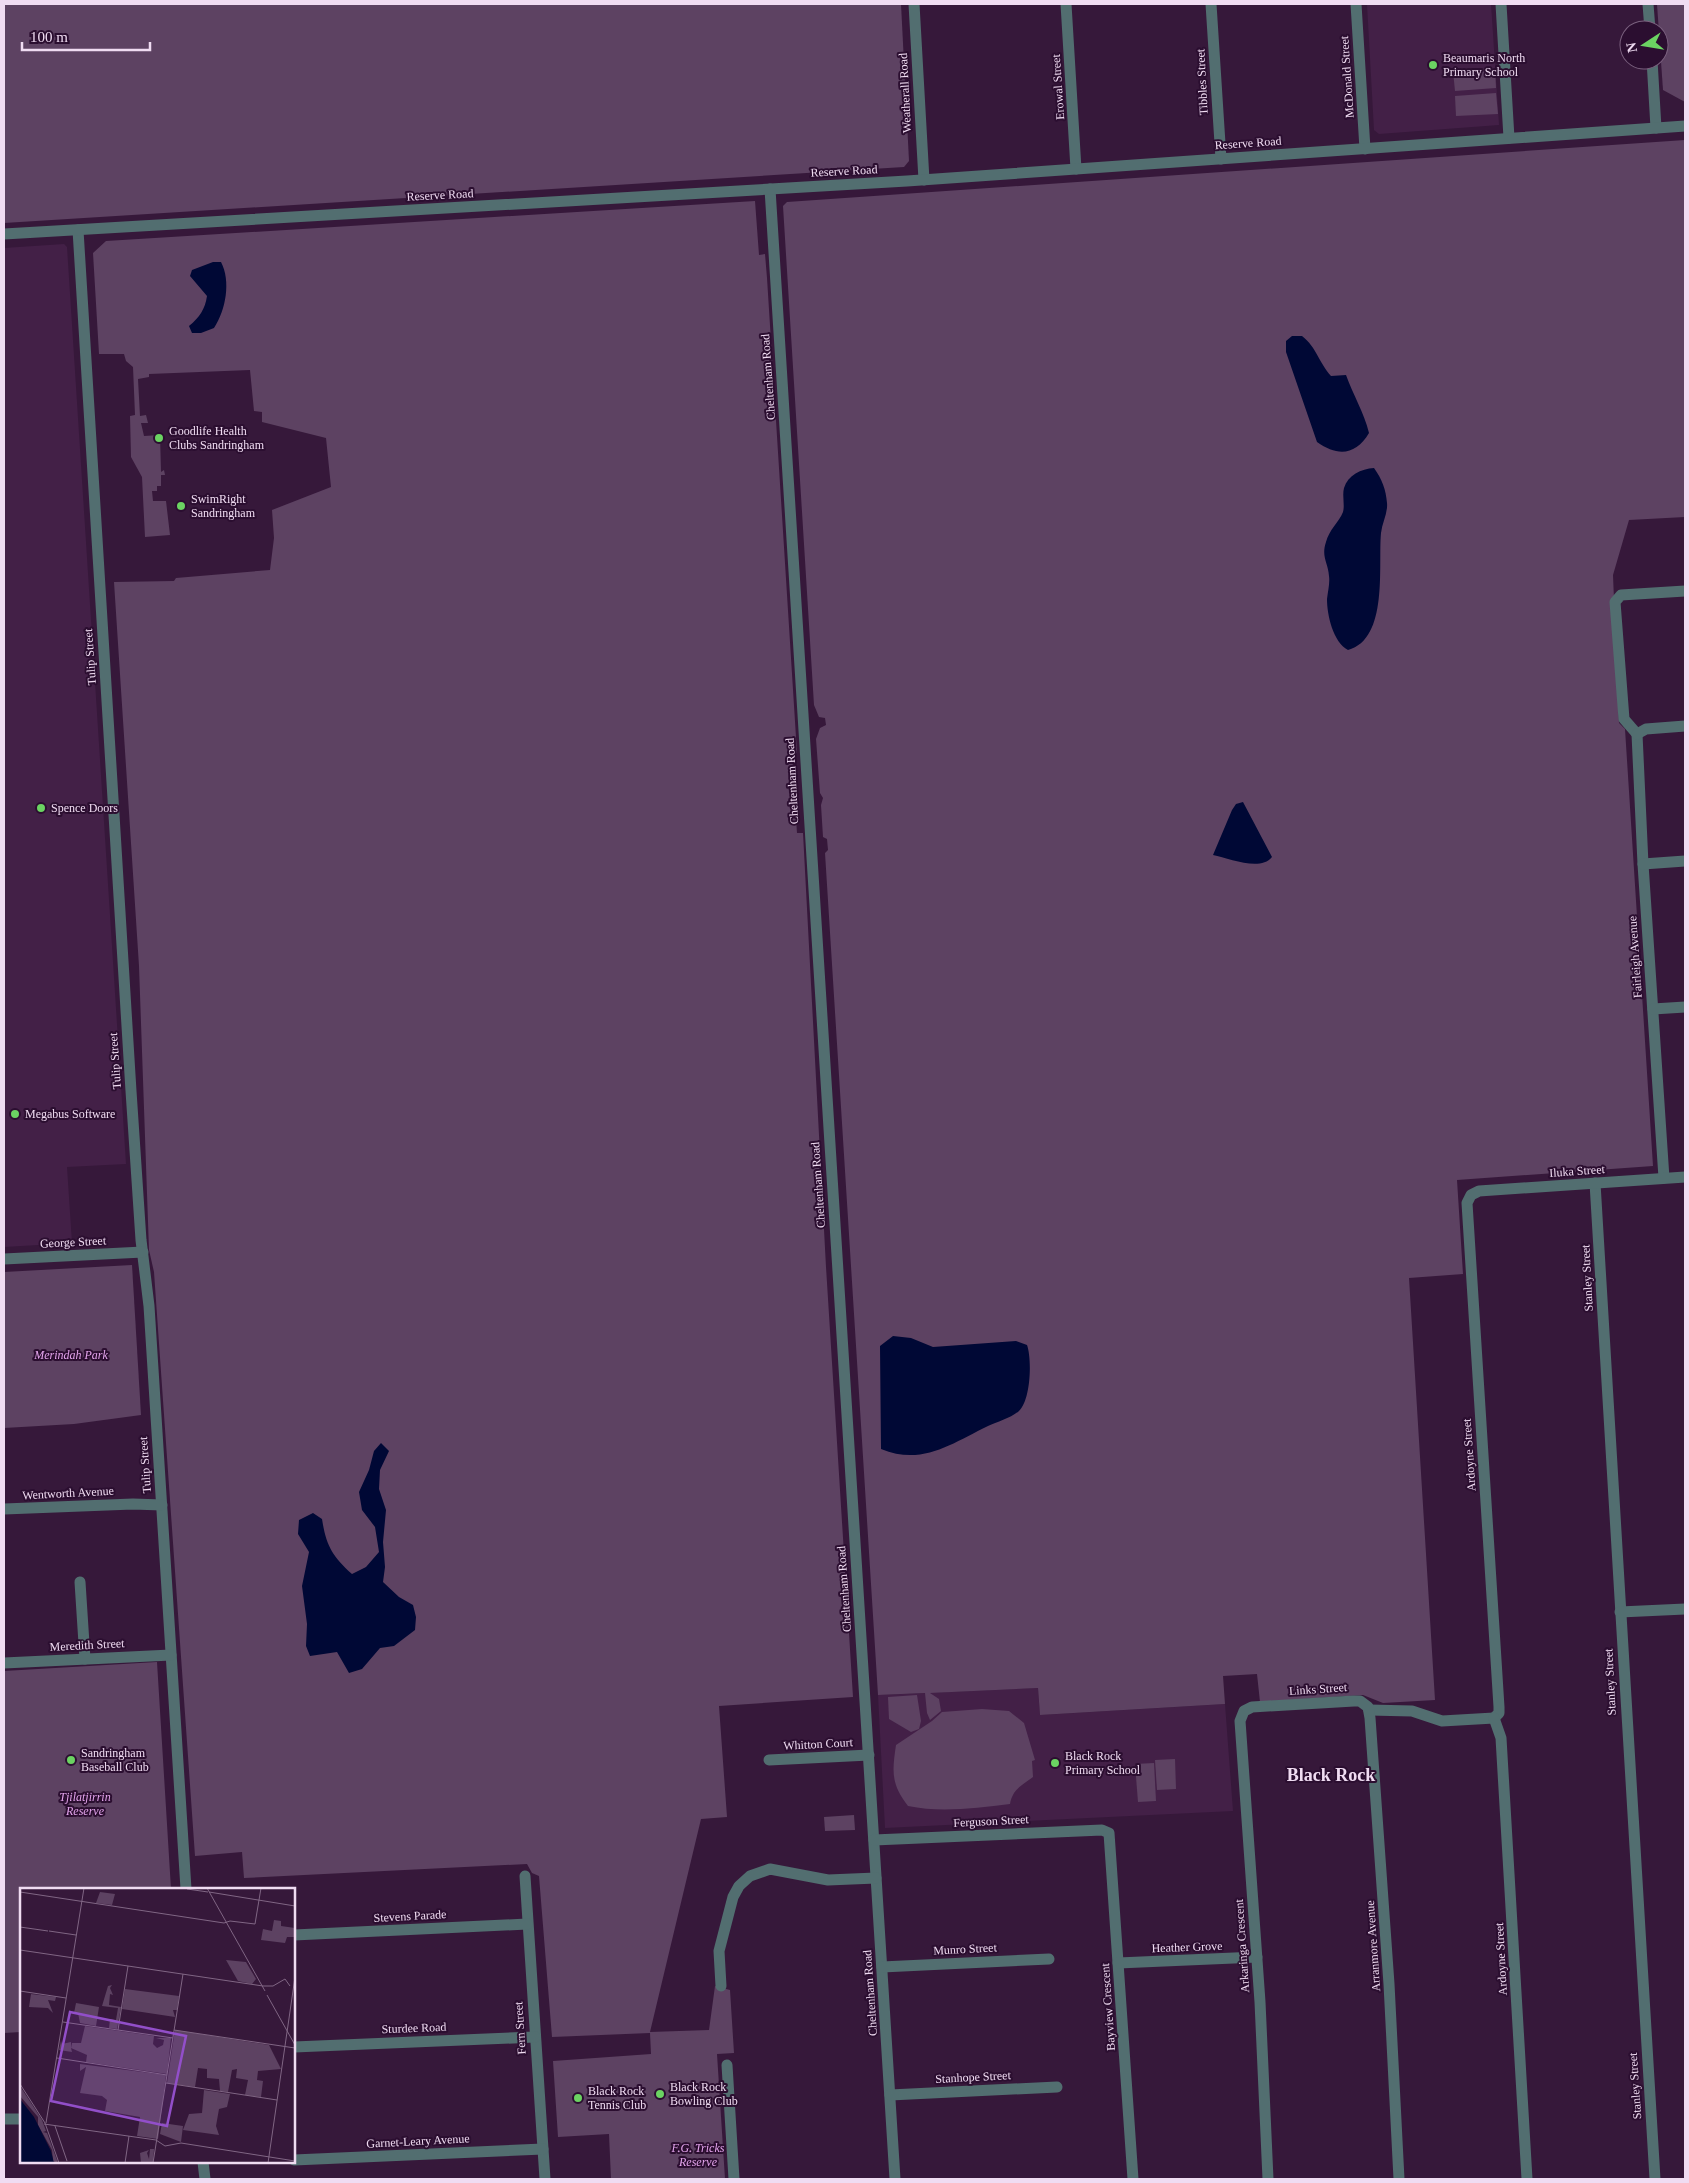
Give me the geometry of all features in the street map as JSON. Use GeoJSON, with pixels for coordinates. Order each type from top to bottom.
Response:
{"type":"FeatureCollection","features":[{"type":"Feature","properties":{"kind":"street","name":"Weatherall Road"},"geometry":{"type":"LineString","coordinates":[[914,4],[924,180]]}},
{"type":"Feature","properties":{"kind":"street","name":"Erowal Street"},"geometry":{"type":"LineString","coordinates":[[1066,4],[1076,169]]}},
{"type":"Feature","properties":{"kind":"street","name":"Tibbles Street"},"geometry":{"type":"LineString","coordinates":[[1211,4],[1221,159]]}},
{"type":"Feature","properties":{"kind":"street","name":"McDonald Street"},"geometry":{"type":"LineString","coordinates":[[1356,4],[1365,149]]}},
{"type":"Feature","properties":{"kind":"street"},"geometry":{"type":"LineString","coordinates":[[1501,4],[1509,138]]}},
{"type":"Feature","properties":{"kind":"street"},"geometry":{"type":"LineString","coordinates":[[1648,4],[1649,20]]}},
{"type":"Feature","properties":{"kind":"street"},"geometry":{"type":"LineString","coordinates":[[1653,70],[1656,128]]}},
{"type":"Feature","properties":{"kind":"street","name":"Reserve Road"},"geometry":{"type":"LineString","coordinates":[[4,234],[924,180],[1685,126]]}},
{"type":"Feature","properties":{"kind":"street","name":"Cheltenham Road"},"geometry":{"type":"LineString","coordinates":[[770,189],[895,2179]]}},
{"type":"Feature","properties":{"kind":"street","name":"Tulip Street"},"geometry":{"type":"LineString","coordinates":[[78,230],[131,1091],[143,1252],[148,1286],[186,1888]]}},
{"type":"Feature","properties":{"kind":"street"},"geometry":{"type":"LineString","coordinates":[[1685,591],[1621,595],[1615,602],[1624,719],[1637,734],[1646,729],[1685,726]]}},
{"type":"Feature","properties":{"kind":"street","name":"Fairleigh Avenue"},"geometry":{"type":"LineString","coordinates":[[1637,734],[1643,864],[1664,1178]]}},
{"type":"Feature","properties":{"kind":"street"},"geometry":{"type":"LineString","coordinates":[[1643,864],[1685,861]]}},
{"type":"Feature","properties":{"kind":"street"},"geometry":{"type":"LineString","coordinates":[[1652,1010],[1685,1008]]}},
{"type":"Feature","properties":{"kind":"street","name":"Iluka Street"},"geometry":{"type":"LineString","coordinates":[[1471,1195],[1479,1191],[1685,1177]]}},
{"type":"Feature","properties":{"kind":"street","name":"Stanley Street"},"geometry":{"type":"LineString","coordinates":[[1595,1183],[1655,2179]]}},
{"type":"Feature","properties":{"kind":"street","name":"Ardoyne Street"},"geometry":{"type":"LineString","coordinates":[[1471,1195],[1467,1203],[1499,1707],[1496,1716],[1502,1727],[1527,2179]]}},
{"type":"Feature","properties":{"kind":"street","name":"George Street"},"geometry":{"type":"LineString","coordinates":[[4,1259],[143,1252]]}},
{"type":"Feature","properties":{"kind":"street","name":"Wentworth Avenue"},"geometry":{"type":"LineString","coordinates":[[4,1509],[162,1502]]}},
{"type":"Feature","properties":{"kind":"street"},"geometry":{"type":"LineString","coordinates":[[80,1582],[85,1659]]}},
{"type":"Feature","properties":{"kind":"street"},"geometry":{"type":"LineString","coordinates":[[1620,1612],[1685,1609]]}},
{"type":"Feature","properties":{"kind":"street","name":"Meredith Street"},"geometry":{"type":"LineString","coordinates":[[4,1663],[171,1655]]}},
{"type":"Feature","properties":{"kind":"street","name":"Links Street"},"geometry":{"type":"LineString","coordinates":[[1244,1711],[1252,1707],[1354,1701],[1364,1704],[1370,1714]]}},
{"type":"Feature","properties":{"kind":"street","name":"Arkaringa Crescent"},"geometry":{"type":"LineString","coordinates":[[1244,1711],[1240,1720],[1257,1957],[1268,2179]]}},
{"type":"Feature","properties":{"kind":"street"},"geometry":{"type":"LineString","coordinates":[[1370,1714],[1412,1711],[1442,1721],[1496,1716]]}},
{"type":"Feature","properties":{"kind":"street","name":"Arranmore Avenue"},"geometry":{"type":"LineString","coordinates":[[1370,1714],[1389,1984],[1399,2179]]}},
{"type":"Feature","properties":{"kind":"street","name":"Whitton Court"},"geometry":{"type":"LineString","coordinates":[[769,1760],[869,1754]]}},
{"type":"Feature","properties":{"kind":"street","name":"Ferguson Street"},"geometry":{"type":"LineString","coordinates":[[874,1840],[1102,1830],[1109,1834]]}},
{"type":"Feature","properties":{"kind":"street","name":"Bayview Crescent"},"geometry":{"type":"LineString","coordinates":[[1109,1834],[1133,2179]]}},
{"type":"Feature","properties":{"kind":"street"},"geometry":{"type":"LineString","coordinates":[[721,1986],[719,1951],[733,1897],[739,1886],[750,1876],[770,1869],[838,1881],[876,1878]]}},
{"type":"Feature","properties":{"kind":"street","name":"Fern Street"},"geometry":{"type":"LineString","coordinates":[[525,1876],[545,2179]]}},
{"type":"Feature","properties":{"kind":"street","name":"Stevens Parade"},"geometry":{"type":"LineString","coordinates":[[295,1935],[527,1924]]}},
{"type":"Feature","properties":{"kind":"street","name":"Heather Grove"},"geometry":{"type":"LineString","coordinates":[[1118,1963],[1257,1957]]}},
{"type":"Feature","properties":{"kind":"street","name":"Munro Street"},"geometry":{"type":"LineString","coordinates":[[882,1967],[1049,1959]]}},
{"type":"Feature","properties":{"kind":"street","name":"Sturdee Road"},"geometry":{"type":"LineString","coordinates":[[295,2047],[535,2037]]}},
{"type":"Feature","properties":{"kind":"street"},"geometry":{"type":"LineString","coordinates":[[727,2065],[734,2179]]}},
{"type":"Feature","properties":{"kind":"street","name":"Stanhope Street"},"geometry":{"type":"LineString","coordinates":[[890,2096],[1057,2087]]}},
{"type":"Feature","properties":{"kind":"street"},"geometry":{"type":"LineString","coordinates":[[4,2119],[20,2119]]}},
{"type":"Feature","properties":{"kind":"street","name":"Garnet-Leary Avenue"},"geometry":{"type":"LineString","coordinates":[[295,2160],[542,2149]]}},
{"type":"Feature","properties":{"kind":"street"},"geometry":{"type":"LineString","coordinates":[[203,2163],[204,2179]]}},
{"type":"Feature","properties":{"kind":"shaded area","name":"Beaumaris North Primary School"},"geometry":{"type":"Polygon","coordinates":[[[1367,4],[1491,4],[1499,125],[1379,134],[1374,130],[1367,4]]]}},
{"type":"Feature","properties":{"kind":"shaded area"},"geometry":{"type":"Polygon","coordinates":[[[64,244],[67,247],[126,1164],[67,1167],[72,1243],[4,1247],[4,248],[64,244]]]}},
{"type":"Feature","properties":{"kind":"shaded area","name":"Black Rock Primary School"},"geometry":{"type":"Polygon","coordinates":[[[1038,1688],[1040,1715],[1225,1704],[1233,1811],[885,1828],[878,1695],[1038,1688]]]}},
{"type":"Feature","properties":{"kind":"green space"},"geometry":{"type":"Polygon","coordinates":[[[4,4],[901,4],[909,161],[904,167],[4,223],[4,4]]]}},
{"type":"Feature","properties":{"kind":"green space"},"geometry":{"type":"Polygon","coordinates":[[[1657,4],[1685,4],[1685,102],[1663,90],[1662,70],[1669,70],[1669,20],[1658,20],[1657,4]]]}},
{"type":"Feature","properties":{"kind":"green space"},"geometry":{"type":"Polygon","coordinates":[[[1495,68],[1496,88],[1455,91],[1453,71],[1495,68]]]}},
{"type":"Feature","properties":{"kind":"green space"},"geometry":{"type":"Polygon","coordinates":[[[1496,93],[1498,114],[1456,116],[1455,96],[1496,93]]]}},
{"type":"Feature","properties":{"kind":"green space"},"geometry":{"type":"Polygon","coordinates":[[[1685,140],[1685,517],[1629,520],[1613,575],[1619,723],[1625,729],[1653,1166],[1457,1180],[1463,1274],[1409,1278],[1435,1700],[1383,1703],[1363,1695],[1260,1702],[1257,1674],[1223,1676],[1225,1704],[1040,1715],[1038,1688],[930,1693],[939,1699],[941,1711],[930,1720],[927,1713],[925,1693],[878,1695],[825,853],[828,850],[827,839],[823,837],[821,805],[823,798],[820,793],[816,739],[820,728],[826,725],[825,718],[819,717],[814,705],[783,206],[787,202],[1685,140]]]}},
{"type":"Feature","properties":{"kind":"green space","name":"F.G. Tricks Reserve"},"geometry":{"type":"Polygon","coordinates":[[[755,201],[759,255],[765,254],[767,278],[797,753],[792,754],[797,833],[803,833],[826,1267],[853,1697],[719,1706],[727,1817],[701,1819],[650,2032],[709,2030],[715,1986],[730,1990],[734,2053],[717,2054],[725,2179],[611,2179],[609,2134],[558,2137],[553,2061],[651,2054],[650,2033],[552,2037],[539,1876],[532,1873],[527,1864],[244,1878],[242,1852],[195,1856],[154,1272],[149,1250],[139,966],[114,582],[174,581],[176,578],[270,570],[274,538],[272,510],[331,487],[326,438],[262,422],[262,412],[254,411],[250,370],[149,374],[149,377],[138,379],[140,416],[146,415],[148,423],[141,423],[144,436],[160,435],[161,472],[164,470],[165,475],[161,475],[161,486],[157,486],[157,491],[152,491],[153,501],[166,501],[170,535],[145,537],[142,477],[131,457],[130,416],[135,415],[133,367],[126,361],[124,354],[99,354],[93,253],[106,241],[755,201]]]}},
{"type":"Feature","properties":{"kind":"green space","name":"Merindah Park"},"geometry":{"type":"Polygon","coordinates":[[[132,1265],[141,1415],[74,1424],[4,1428],[4,1272],[132,1265]]]}},
{"type":"Feature","properties":{"kind":"green space","name":"Tjilatjirrin Reserve"},"geometry":{"type":"Polygon","coordinates":[[[157,1662],[171,1888],[20,1888],[20,2032],[4,2033],[4,1671],[157,1662]]]}},
{"type":"Feature","properties":{"kind":"green space"},"geometry":{"type":"Polygon","coordinates":[[[917,1695],[921,1721],[919,1729],[911,1732],[889,1719],[888,1697],[917,1695]]]}},
{"type":"Feature","properties":{"kind":"green space"},"geometry":{"type":"Polygon","coordinates":[[[982,1709],[1009,1711],[1024,1723],[1035,1760],[1032,1761],[1033,1777],[1013,1794],[1010,1804],[946,1809],[908,1806],[898,1791],[894,1777],[896,1745],[942,1712],[982,1709]]]}},
{"type":"Feature","properties":{"kind":"green space"},"geometry":{"type":"Polygon","coordinates":[[[1175,1759],[1176,1789],[1157,1790],[1155,1760],[1175,1759]]]}},
{"type":"Feature","properties":{"kind":"green space"},"geometry":{"type":"Polygon","coordinates":[[[1154,1763],[1156,1801],[1138,1802],[1135,1764],[1154,1763]]]}},
{"type":"Feature","properties":{"kind":"green space"},"geometry":{"type":"Polygon","coordinates":[[[854,1815],[855,1830],[825,1831],[824,1817],[854,1815]]]}},
{"type":"Feature","properties":{"kind":"water"},"geometry":{"type":"Polygon","coordinates":[[[213,262],[221,262],[226,278],[226,295],[222,313],[214,328],[201,333],[192,333],[189,326],[201,312],[207,296],[190,276],[192,270],[213,262]]]}},
{"type":"Feature","properties":{"kind":"water"},"geometry":{"type":"Polygon","coordinates":[[[1292,336],[1302,336],[1307,341],[1331,376],[1346,375],[1369,433],[1358,446],[1339,452],[1317,442],[1286,352],[1286,341],[1292,336]]]}},
{"type":"Feature","properties":{"kind":"water"},"geometry":{"type":"Polygon","coordinates":[[[1374,468],[1383,485],[1387,503],[1381,533],[1379,599],[1376,617],[1370,632],[1361,643],[1348,650],[1338,641],[1328,613],[1329,579],[1324,556],[1325,547],[1329,534],[1343,512],[1343,491],[1346,483],[1352,476],[1364,470],[1374,468]]]}},
{"type":"Feature","properties":{"kind":"water"},"geometry":{"type":"Polygon","coordinates":[[[1243,802],[1272,857],[1267,861],[1252,864],[1213,855],[1232,810],[1236,804],[1243,802]]]}},
{"type":"Feature","properties":{"kind":"water"},"geometry":{"type":"Polygon","coordinates":[[[893,1336],[911,1338],[933,1347],[1016,1341],[1027,1345],[1030,1360],[1029,1379],[1023,1406],[1012,1416],[936,1451],[910,1455],[896,1454],[881,1449],[880,1346],[893,1336]]]}},
{"type":"Feature","properties":{"kind":"water"},"geometry":{"type":"Polygon","coordinates":[[[381,1443],[389,1451],[380,1470],[379,1489],[386,1510],[383,1542],[385,1567],[383,1582],[399,1597],[413,1605],[416,1617],[415,1630],[394,1646],[380,1648],[362,1669],[349,1673],[337,1652],[310,1656],[306,1646],[307,1624],[302,1586],[309,1552],[298,1534],[299,1520],[313,1513],[322,1519],[328,1543],[339,1561],[352,1574],[366,1567],[379,1552],[375,1527],[362,1510],[359,1492],[369,1470],[374,1451],[381,1443]]]}},
{"type":"Feature","properties":{"kind":"place","name":"Beaumaris North Primary School"},"geometry":{"type":"Point","coordinates":[1433,65]}},
{"type":"Feature","properties":{"kind":"place","name":"Goodlife Health Clubs Sandringham"},"geometry":{"type":"Point","coordinates":[159,438]}},
{"type":"Feature","properties":{"kind":"place","name":"SwimRight Sandringham"},"geometry":{"type":"Point","coordinates":[181,506]}},
{"type":"Feature","properties":{"kind":"place","name":"Spence Doors"},"geometry":{"type":"Point","coordinates":[41,808]}},
{"type":"Feature","properties":{"kind":"place","name":"Megabus Software"},"geometry":{"type":"Point","coordinates":[15,1114]}},
{"type":"Feature","properties":{"kind":"place","name":"Sandringham Baseball Club"},"geometry":{"type":"Point","coordinates":[71,1760]}},
{"type":"Feature","properties":{"kind":"place","name":"Black Rock Primary School"},"geometry":{"type":"Point","coordinates":[1055,1763]}},
{"type":"Feature","properties":{"kind":"place","name":"Black Rock Bowling Club"},"geometry":{"type":"Point","coordinates":[660,2094]}},
{"type":"Feature","properties":{"kind":"place","name":"Black Rock Tennis Club"},"geometry":{"type":"Point","coordinates":[578,2098]}},
{"type":"Feature","properties":{"kind":"district","name":"Black Rock"},"geometry":{"type":"Point","coordinates":[1331,1775]}}]}
